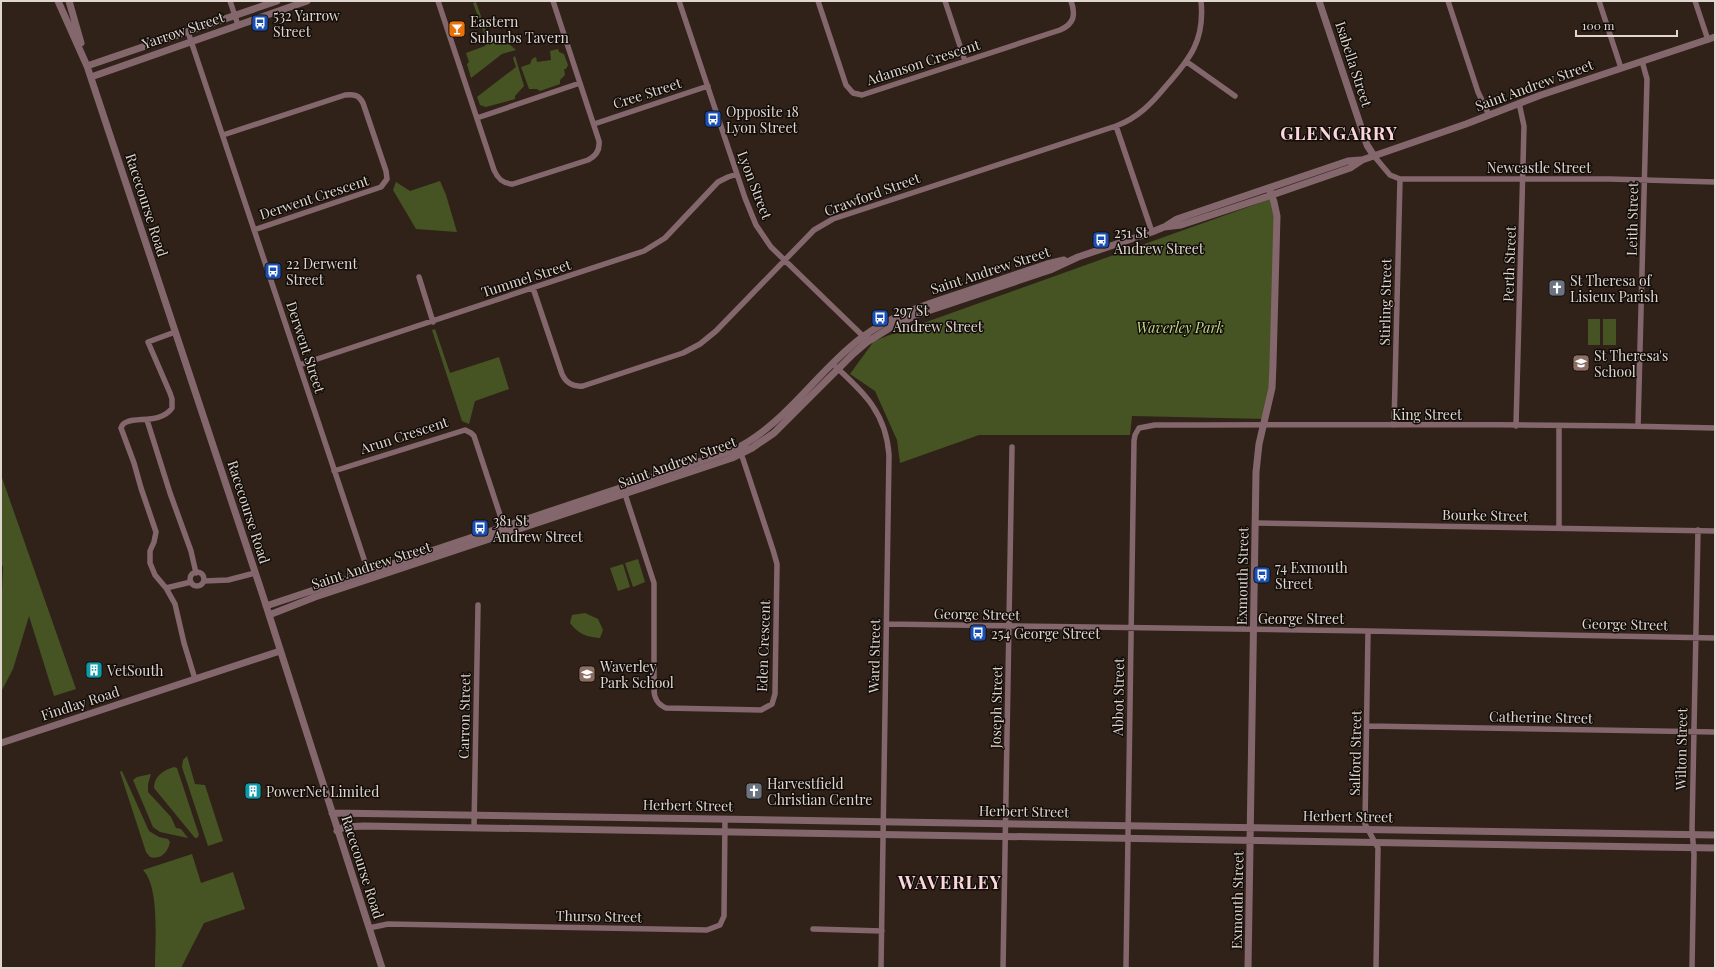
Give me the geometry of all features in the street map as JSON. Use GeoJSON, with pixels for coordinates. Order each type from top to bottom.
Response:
{"type":"FeatureCollection","features":[{"type":"Feature","properties":{"kind":"street","name":"Racecourse Road"},"geometry":{"type":"LineString","coordinates":[[58,1],[91,77],[269,615],[382,968]]}},
{"type":"Feature","properties":{"kind":"street","name":"Racecourse Road"},"geometry":{"type":"LineString","coordinates":[[69,1],[87,66]]}},
{"type":"Feature","properties":{"kind":"street"},"geometry":{"type":"LineString","coordinates":[[230,1],[238,25]]}},
{"type":"Feature","properties":{"kind":"street","name":"Yarrow Street"},"geometry":{"type":"LineString","coordinates":[[87,66],[277,1]]}},
{"type":"Feature","properties":{"kind":"street","name":"Yarrow Street"},"geometry":{"type":"LineString","coordinates":[[91,77],[307,1]]}},
{"type":"Feature","properties":{"kind":"street"},"geometry":{"type":"LineString","coordinates":[[438,1],[496,176],[508,184],[518,183],[593,158],[599,145],[594,124],[553,1]]}},
{"type":"Feature","properties":{"kind":"street","name":"Lyon Street"},"geometry":{"type":"LineString","coordinates":[[680,1],[745,198],[756,225],[767,242],[784,260],[865,339]]}},
{"type":"Feature","properties":{"kind":"street","name":"Adamson Crescent"},"geometry":{"type":"LineString","coordinates":[[818,1],[844,80],[853,93],[862,95],[1067,27],[1071,23],[1074,13],[1071,1]]}},
{"type":"Feature","properties":{"kind":"street"},"geometry":{"type":"LineString","coordinates":[[945,1],[965,61]]}},
{"type":"Feature","properties":{"kind":"street","name":"Crawford Street"},"geometry":{"type":"LineString","coordinates":[[533,288],[562,374],[568,383],[577,386],[692,349],[716,331],[814,230],[833,219],[1116,126],[1133,118],[1148,107],[1187,62],[1199,35],[1201,1]]}},
{"type":"Feature","properties":{"kind":"street","name":"Isabella Street"},"geometry":{"type":"LineString","coordinates":[[1319,1],[1367,146],[1374,156]]}},
{"type":"Feature","properties":{"kind":"street"},"geometry":{"type":"LineString","coordinates":[[1448,1],[1478,92],[1489,115]]}},
{"type":"Feature","properties":{"kind":"street"},"geometry":{"type":"LineString","coordinates":[[1598,1],[1621,68]]}},
{"type":"Feature","properties":{"kind":"street"},"geometry":{"type":"LineString","coordinates":[[1695,1],[1711,38]]}},
{"type":"Feature","properties":{"kind":"street","name":"Derwent Street"},"geometry":{"type":"LineString","coordinates":[[188,32],[369,575]]}},
{"type":"Feature","properties":{"kind":"street","name":"Saint Andrew Street"},"geometry":{"type":"LineString","coordinates":[[1164,228],[1177,219],[1348,162],[1374,156],[1519,103],[1711,38]]}},
{"type":"Feature","properties":{"kind":"street","name":"Leith Street"},"geometry":{"type":"LineString","coordinates":[[1638,426],[1647,79],[1642,61]]}},
{"type":"Feature","properties":{"kind":"street"},"geometry":{"type":"LineString","coordinates":[[1187,62],[1235,96]]}},
{"type":"Feature","properties":{"kind":"street"},"geometry":{"type":"LineString","coordinates":[[477,118],[580,83]]}},
{"type":"Feature","properties":{"kind":"street","name":"Cree Street"},"geometry":{"type":"LineString","coordinates":[[594,124],[708,86]]}},
{"type":"Feature","properties":{"kind":"street","name":"Derwent Crescent"},"geometry":{"type":"LineString","coordinates":[[223,135],[346,95],[354,95],[358,96],[363,103],[386,171],[386,182],[381,187],[254,230]]}},
{"type":"Feature","properties":{"kind":"street","name":"Perth Street"},"geometry":{"type":"LineString","coordinates":[[1516,426],[1524,122],[1519,103]]}},
{"type":"Feature","properties":{"kind":"street"},"geometry":{"type":"LineString","coordinates":[[1116,126],[1152,232]]}},
{"type":"Feature","properties":{"kind":"street"},"geometry":{"type":"LineString","coordinates":[[1374,156],[1393,177],[1400,179]]}},
{"type":"Feature","properties":{"kind":"street","name":"Saint Andrew Street"},"geometry":{"type":"LineString","coordinates":[[266,606],[369,575],[624,491],[722,462],[739,451],[774,433],[835,366],[865,339],[905,320],[1050,270],[1078,257],[1164,228],[1181,225],[1350,168],[1362,160]]}},
{"type":"Feature","properties":{"kind":"street","name":"Tummel Street"},"geometry":{"type":"LineString","coordinates":[[299,365],[629,257],[651,248],[665,238],[718,182],[737,174]]}},
{"type":"Feature","properties":{"kind":"street","name":"Newcastle Street"},"geometry":{"type":"LineString","coordinates":[[1400,179],[1645,180],[1715,182]]}},
{"type":"Feature","properties":{"kind":"street","name":"Stirling Street"},"geometry":{"type":"LineString","coordinates":[[1394,426],[1400,179]]}},
{"type":"Feature","properties":{"kind":"street","name":"Exmouth Street"},"geometry":{"type":"LineString","coordinates":[[1248,968],[1256,472],[1259,444],[1270,399],[1273,372],[1277,216],[1269,188]]}},
{"type":"Feature","properties":{"kind":"street"},"geometry":{"type":"LineString","coordinates":[[419,277],[433,322]]}},
{"type":"Feature","properties":{"kind":"street"},"geometry":{"type":"LineString","coordinates":[[175,332],[148,342],[170,393],[173,404],[170,411],[165,415],[147,420],[127,421],[122,425],[121,431],[134,463],[156,532],[150,551],[150,563],[155,575],[166,588],[175,604],[183,639],[195,679]]}},
{"type":"Feature","properties":{"kind":"street","name":"Ward Street"},"geometry":{"type":"LineString","coordinates":[[835,366],[872,404],[884,426],[888,444],[887,624],[881,968]]}},
{"type":"Feature","properties":{"kind":"street"},"geometry":{"type":"LineString","coordinates":[[147,420],[170,493],[191,551],[196,573]]}},
{"type":"Feature","properties":{"kind":"street","name":"King Street"},"geometry":{"type":"LineString","coordinates":[[1139,428],[1155,426],[1263,425],[1638,426],[1715,428]]}},
{"type":"Feature","properties":{"kind":"street"},"geometry":{"type":"LineString","coordinates":[[1559,426],[1559,528]]}},
{"type":"Feature","properties":{"kind":"street","name":"Abbot Street"},"geometry":{"type":"LineString","coordinates":[[1126,968],[1134,441],[1135,435],[1139,428]]}},
{"type":"Feature","properties":{"kind":"street","name":"Arun Crescent"},"geometry":{"type":"LineString","coordinates":[[334,471],[464,430],[474,436],[505,530]]}},
{"type":"Feature","properties":{"kind":"street","name":"Joseph Street"},"geometry":{"type":"LineString","coordinates":[[1003,968],[1012,447]]}},
{"type":"Feature","properties":{"kind":"street","name":"Eden Crescent"},"geometry":{"type":"LineString","coordinates":[[624,491],[654,583],[654,689],[655,698],[658,703],[666,708],[761,710],[772,704],[775,694],[777,564],[774,550],[739,451]]}},
{"type":"Feature","properties":{"kind":"street","name":"Bourke Street"},"geometry":{"type":"LineString","coordinates":[[1256,523],[1715,531]]}},
{"type":"Feature","properties":{"kind":"street","name":"Wilton Street"},"geometry":{"type":"LineString","coordinates":[[1692,968],[1694,848],[1692,835],[1698,530]]}},
{"type":"Feature","properties":{"kind":"street"},"geometry":{"type":"LineString","coordinates":[[196,573],[203,576],[204,581]]}},
{"type":"Feature","properties":{"kind":"street"},"geometry":{"type":"LineString","coordinates":[[191,582],[191,577],[196,573]]}},
{"type":"Feature","properties":{"kind":"street"},"geometry":{"type":"LineString","coordinates":[[191,582],[193,585],[198,586],[204,581],[228,580],[255,573]]}},
{"type":"Feature","properties":{"kind":"street","name":"Saint Andrew Street"},"geometry":{"type":"LineString","coordinates":[[269,615],[369,575]]}},
{"type":"Feature","properties":{"kind":"street"},"geometry":{"type":"LineString","coordinates":[[166,588],[191,582]]}},
{"type":"Feature","properties":{"kind":"street","name":"Carron Street"},"geometry":{"type":"LineString","coordinates":[[474,828],[478,605]]}},
{"type":"Feature","properties":{"kind":"street","name":"George Street"},"geometry":{"type":"LineString","coordinates":[[887,624],[1715,638]]}},
{"type":"Feature","properties":{"kind":"street","name":"Salford Street"},"geometry":{"type":"LineString","coordinates":[[1368,631],[1365,824],[1378,848],[1376,968]]}},
{"type":"Feature","properties":{"kind":"street","name":"Findlay Road"},"geometry":{"type":"LineString","coordinates":[[1,743],[280,651]]}},
{"type":"Feature","properties":{"kind":"street","name":"Catherine Street"},"geometry":{"type":"LineString","coordinates":[[1367,726],[1715,732]]}},
{"type":"Feature","properties":{"kind":"street","name":"Herbert Street"},"geometry":{"type":"LineString","coordinates":[[332,813],[1715,835]]}},
{"type":"Feature","properties":{"kind":"street"},"geometry":{"type":"LineString","coordinates":[[598,817],[598,830]]}},
{"type":"Feature","properties":{"kind":"street","name":"Thurso Street"},"geometry":{"type":"LineString","coordinates":[[369,928],[388,924],[707,930],[715,928],[720,925],[724,916],[725,819]]}},
{"type":"Feature","properties":{"kind":"street","name":"Herbert Street"},"geometry":{"type":"LineString","coordinates":[[337,831],[344,827],[364,826],[1715,848]]}},
{"type":"Feature","properties":{"kind":"street"},"geometry":{"type":"LineString","coordinates":[[1536,832],[1536,845]]}},
{"type":"Feature","properties":{"kind":"street"},"geometry":{"type":"LineString","coordinates":[[813,929],[882,931]]}},
{"type":"Feature","properties":{"kind":"green space"},"geometry":{"type":"Polygon","coordinates":[[[476,2],[489,39],[507,42],[516,50],[502,54],[471,78],[466,53],[485,46],[487,41],[473,3],[476,2]]]}},
{"type":"Feature","properties":{"kind":"green space"},"geometry":{"type":"Polygon","coordinates":[[[558,49],[559,52],[564,54],[568,65],[566,69],[564,69],[565,75],[560,80],[560,84],[540,91],[537,89],[529,89],[521,67],[530,64],[532,59],[536,57],[537,62],[551,60],[550,51],[558,49]]]}},
{"type":"Feature","properties":{"kind":"green space"},"geometry":{"type":"Polygon","coordinates":[[[515,56],[524,86],[515,96],[515,99],[486,107],[480,105],[477,97],[516,67],[513,58],[515,56]]]}},
{"type":"Feature","properties":{"kind":"green space"},"geometry":{"type":"Polygon","coordinates":[[[440,181],[446,195],[457,232],[416,229],[393,190],[396,182],[410,191],[440,181]]]}},
{"type":"Feature","properties":{"kind":"green space","name":"Waverley Park"},"geometry":{"type":"Polygon","coordinates":[[[1276,197],[1268,419],[1132,416],[1130,435],[979,435],[900,463],[897,440],[875,391],[850,374],[874,341],[1276,197]]]}},
{"type":"Feature","properties":{"kind":"green space"},"geometry":{"type":"Polygon","coordinates":[[[1588,319],[1600,319],[1600,345],[1588,345],[1588,319]]]}},
{"type":"Feature","properties":{"kind":"green space"},"geometry":{"type":"Polygon","coordinates":[[[1603,319],[1616,319],[1616,345],[1603,345],[1603,319]]]}},
{"type":"Feature","properties":{"kind":"green space"},"geometry":{"type":"Polygon","coordinates":[[[435,329],[450,373],[499,357],[509,389],[475,401],[469,424],[462,421],[432,330],[435,329]]]}},
{"type":"Feature","properties":{"kind":"green space"},"geometry":{"type":"Polygon","coordinates":[[[1,475],[76,689],[54,696],[29,616],[13,669],[1,692],[3,566],[1,565],[1,475]]]}},
{"type":"Feature","properties":{"kind":"green space"},"geometry":{"type":"Polygon","coordinates":[[[638,559],[645,582],[633,587],[625,563],[638,559]]]}},
{"type":"Feature","properties":{"kind":"green space"},"geometry":{"type":"Polygon","coordinates":[[[623,564],[630,587],[618,591],[610,568],[623,564]]]}},
{"type":"Feature","properties":{"kind":"green space"},"geometry":{"type":"Polygon","coordinates":[[[585,613],[598,619],[603,630],[600,638],[583,634],[576,630],[570,623],[572,615],[585,613]]]}},
{"type":"Feature","properties":{"kind":"green space"},"geometry":{"type":"Polygon","coordinates":[[[187,756],[195,784],[205,785],[223,841],[208,846],[182,767],[183,760],[187,756]]]}},
{"type":"Feature","properties":{"kind":"green space"},"geometry":{"type":"Polygon","coordinates":[[[174,767],[177,768],[199,835],[197,838],[195,838],[154,788],[154,784],[160,774],[174,767]]]}},
{"type":"Feature","properties":{"kind":"green space"},"geometry":{"type":"Polygon","coordinates":[[[122,771],[149,831],[159,837],[168,839],[170,842],[168,849],[161,856],[154,858],[150,857],[146,852],[120,772],[122,771]]]}},
{"type":"Feature","properties":{"kind":"green space"},"geometry":{"type":"Polygon","coordinates":[[[151,774],[148,784],[148,792],[171,817],[176,828],[181,829],[188,838],[160,832],[153,827],[133,780],[137,777],[151,774]]]}},
{"type":"Feature","properties":{"kind":"green space"},"geometry":{"type":"Polygon","coordinates":[[[192,854],[201,883],[233,872],[245,909],[204,923],[181,968],[155,968],[156,931],[154,902],[152,889],[143,870],[192,854]]]}},
{"type":"Feature","properties":{"kind":"place","name":"532 Yarrow Street"},"geometry":{"type":"Point","coordinates":[260,23]}},
{"type":"Feature","properties":{"kind":"place","name":"Eastern Suburbs Tavern"},"geometry":{"type":"Point","coordinates":[457,29]}},
{"type":"Feature","properties":{"kind":"place","name":"Opposite 18 Lyon Street"},"geometry":{"type":"Point","coordinates":[713,119]}},
{"type":"Feature","properties":{"kind":"place","name":"251 St Andrew Street"},"geometry":{"type":"Point","coordinates":[1101,240]}},
{"type":"Feature","properties":{"kind":"place","name":"22 Derwent Street"},"geometry":{"type":"Point","coordinates":[273,271]}},
{"type":"Feature","properties":{"kind":"place","name":"St Theresa of Lisieux Parish"},"geometry":{"type":"Point","coordinates":[1557,288]}},
{"type":"Feature","properties":{"kind":"place","name":"297 St Andrew Street"},"geometry":{"type":"Point","coordinates":[880,318]}},
{"type":"Feature","properties":{"kind":"place","name":"St Theresa's School"},"geometry":{"type":"Point","coordinates":[1581,363]}},
{"type":"Feature","properties":{"kind":"place","name":"381 St Andrew Street"},"geometry":{"type":"Point","coordinates":[480,528]}},
{"type":"Feature","properties":{"kind":"place","name":"74 Exmouth Street"},"geometry":{"type":"Point","coordinates":[1262,575]}},
{"type":"Feature","properties":{"kind":"place","name":"254 George Street"},"geometry":{"type":"Point","coordinates":[978,633]}},
{"type":"Feature","properties":{"kind":"place","name":"VetSouth"},"geometry":{"type":"Point","coordinates":[94,670]}},
{"type":"Feature","properties":{"kind":"place","name":"Waverley Park School"},"geometry":{"type":"Point","coordinates":[587,674]}},
{"type":"Feature","properties":{"kind":"place","name":"PowerNet Limited"},"geometry":{"type":"Point","coordinates":[253,791]}},
{"type":"Feature","properties":{"kind":"place","name":"Harvestfield Christian Centre"},"geometry":{"type":"Point","coordinates":[754,791]}},
{"type":"Feature","properties":{"kind":"district","name":"GLENGARRY"},"geometry":{"type":"Point","coordinates":[1339,133]}},
{"type":"Feature","properties":{"kind":"district","name":"WAVERLEY"},"geometry":{"type":"Point","coordinates":[950,882]}}]}
